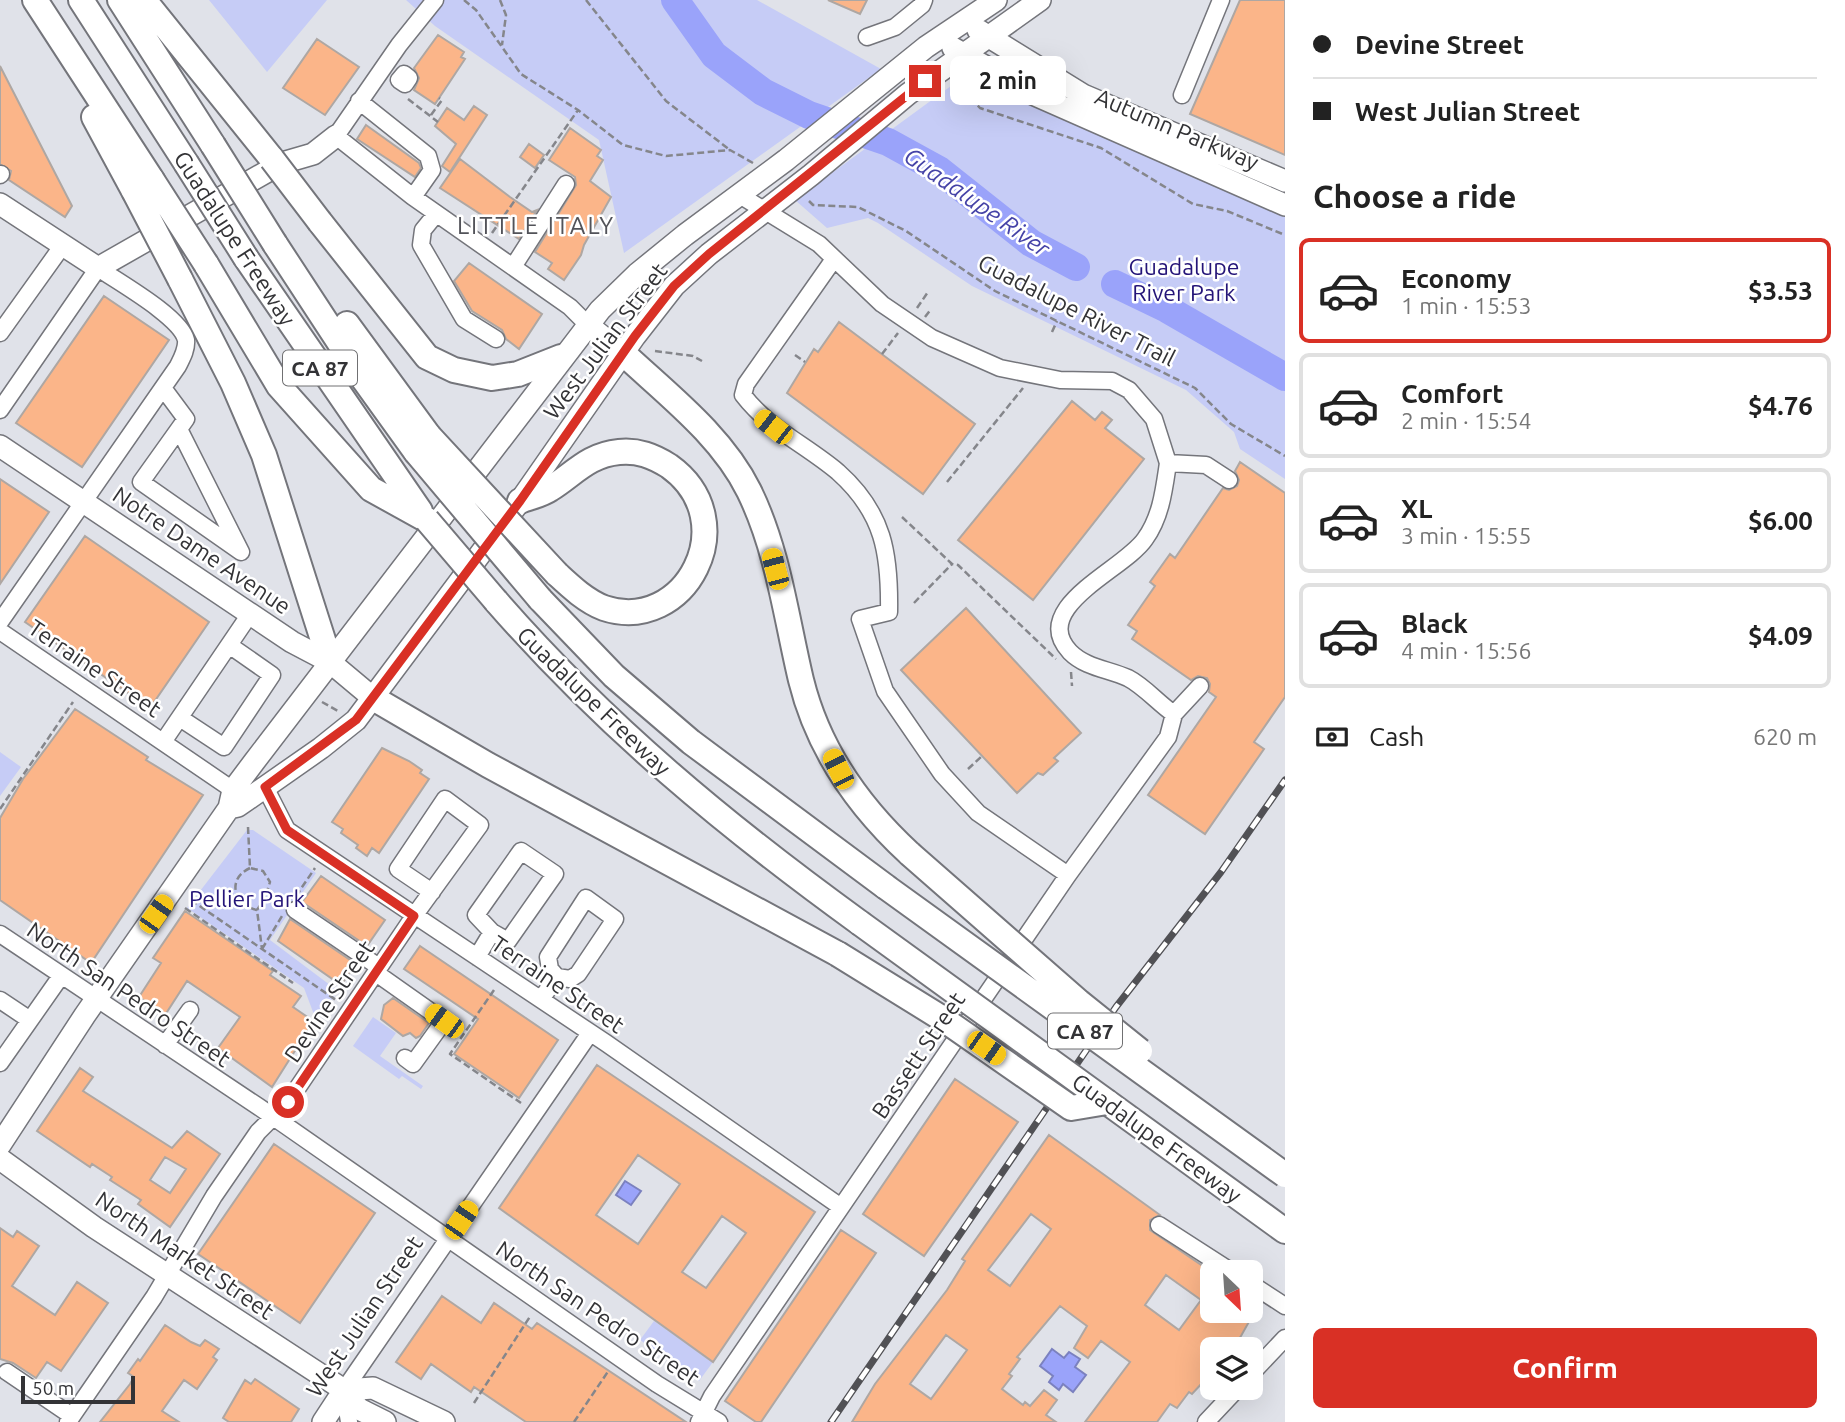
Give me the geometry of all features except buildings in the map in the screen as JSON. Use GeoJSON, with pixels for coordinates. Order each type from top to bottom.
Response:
{"type":"FeatureCollection","features":[{"type":"Feature","properties":{"kind":"highway"},"geometry":{"type":"LineString","coordinates":[[35,0],[62,43],[79,90],[143,186],[206,264],[279,386],[371,489],[387,485]]}},
{"type":"Feature","properties":{"kind":"highway","name":"Guadalupe Freeway"},"geometry":{"type":"LineString","coordinates":[[81,0],[387,485],[427,520],[520,629],[608,719],[677,782],[773,860],[1285,1231]]}},
{"type":"Feature","properties":{"kind":"highway","name":"Guadalupe Freeway"},"geometry":{"type":"LineString","coordinates":[[120,0],[302,286],[333,304],[422,444],[540,599],[614,676],[691,743],[1285,1175]]}},
{"type":"Feature","properties":{"kind":"highway"},"geometry":{"type":"LineString","coordinates":[[144,0],[246,124],[427,357],[454,370],[492,378],[518,374],[561,357]]}},
{"type":"Feature","properties":{"kind":"highway"},"geometry":{"type":"LineString","coordinates":[[143,186],[180,279],[233,383],[264,455],[330,662]]}},
{"type":"Feature","properties":{"kind":"highway"},"geometry":{"type":"LineString","coordinates":[[624,354],[704,429],[748,488],[769,545],[802,683],[815,723],[838,769],[861,802],[910,854],[1079,1002],[1285,1156]]}},
{"type":"Feature","properties":{"kind":"highway"},"geometry":{"type":"LineString","coordinates":[[422,444],[557,574],[592,602],[620,611],[644,608],[671,596],[698,565],[706,527],[701,505],[688,484],[654,456],[621,451],[581,464],[550,489],[520,501]]}},
{"type":"Feature","properties":{"kind":"highway"},"geometry":{"type":"LineString","coordinates":[[373,698],[488,765],[838,954],[943,1019],[1070,1108],[1107,1102]]}},
{"type":"Feature","properties":{"kind":"main road","name":"West Julian Street"},"geometry":{"type":"LineString","coordinates":[[0,1145],[254,762],[588,325],[637,274],[885,81],[996,0]]}},
{"type":"Feature","properties":{"kind":"main road","name":"West Julian Street"},"geometry":{"type":"LineString","coordinates":[[231,799],[238,806],[356,720],[520,501],[674,286],[709,254],[811,175],[908,94],[1040,0]]}},
{"type":"Feature","properties":{"kind":"main road","name":"Autumn Parkway"},"geometry":{"type":"LineString","coordinates":[[965,22],[1083,95],[1285,181]]}},
{"type":"Feature","properties":{"kind":"main road","name":"Autumn Parkway"},"geometry":{"type":"LineString","coordinates":[[939,40],[1046,100],[1285,205]]}},
{"type":"Feature","properties":{"kind":"main road"},"geometry":{"type":"LineString","coordinates":[[0,204],[98,268],[282,163],[313,154],[336,136]]}},
{"type":"Feature","properties":{"kind":"main road"},"geometry":{"type":"LineString","coordinates":[[588,325],[624,354]]}},
{"type":"Feature","properties":{"kind":"main road","name":"Notre Dame Avenue"},"geometry":{"type":"LineString","coordinates":[[0,446],[292,642],[330,662],[373,698]]}},
{"type":"Feature","properties":{"kind":"main road"},"geometry":{"type":"LineString","coordinates":[[254,762],[265,787]]}},
{"type":"Feature","properties":{"kind":"main road","name":"North Market Street"},"geometry":{"type":"LineString","coordinates":[[0,1159],[94,1227],[344,1390],[359,1409],[386,1422]]}},
{"type":"Feature","properties":{"kind":"main road"},"geometry":{"type":"LineString","coordinates":[[344,1390],[373,1388],[444,1422]]}},
{"type":"Feature","properties":{"kind":"main road","name":"West Julian Street"},"geometry":{"type":"LineString","coordinates":[[323,1422],[344,1390]]}},
{"type":"Feature","properties":{"kind":"street"},"geometry":{"type":"LineString","coordinates":[[435,0],[336,136],[436,214],[570,307],[588,325]]}},
{"type":"Feature","properties":{"kind":"street"},"geometry":{"type":"LineString","coordinates":[[867,37],[895,27],[922,5],[923,0]]}},
{"type":"Feature","properties":{"kind":"street"},"geometry":{"type":"LineString","coordinates":[[1182,95],[1221,0]]}},
{"type":"Feature","properties":{"kind":"street"},"geometry":{"type":"LineString","coordinates":[[359,101],[428,156],[432,170],[413,197]]}},
{"type":"Feature","properties":{"kind":"street"},"geometry":{"type":"LineString","coordinates":[[513,267],[566,184]]}},
{"type":"Feature","properties":{"kind":"street"},"geometry":{"type":"LineString","coordinates":[[738,194],[818,244],[882,304],[932,338],[1000,368],[1060,380],[1112,381],[1129,390],[1154,419],[1168,463],[1161,503],[1146,539],[1130,557],[1074,598],[1058,623],[1059,632],[1071,653],[1092,667],[1129,678],[1174,714],[1200,686]]}},
{"type":"Feature","properties":{"kind":"street"},"geometry":{"type":"LineString","coordinates":[[436,214],[423,229],[421,244],[464,319],[496,339]]}},
{"type":"Feature","properties":{"kind":"street"},"geometry":{"type":"LineString","coordinates":[[0,333],[63,245]]}},
{"type":"Feature","properties":{"kind":"street"},"geometry":{"type":"LineString","coordinates":[[834,259],[746,384],[743,395],[758,415],[839,473],[874,516],[889,562],[890,612],[860,618],[886,691],[915,738],[942,774],[978,813],[1068,876]]}},
{"type":"Feature","properties":{"kind":"street"},"geometry":{"type":"LineString","coordinates":[[0,410],[98,268],[175,323],[186,340],[186,349],[163,388],[86,503],[0,622]]}},
{"type":"Feature","properties":{"kind":"street"},"geometry":{"type":"LineString","coordinates":[[163,388],[187,419],[179,429],[141,482],[241,552],[179,429]]}},
{"type":"Feature","properties":{"kind":"street"},"geometry":{"type":"LineString","coordinates":[[1168,463],[1206,466],[1228,480]]}},
{"type":"Feature","properties":{"kind":"street"},"geometry":{"type":"LineString","coordinates":[[163,742],[250,614]]}},
{"type":"Feature","properties":{"kind":"street","name":"Terraine Street"},"geometry":{"type":"LineString","coordinates":[[0,631],[163,742],[231,799]]}},
{"type":"Feature","properties":{"kind":"street"},"geometry":{"type":"LineString","coordinates":[[180,718],[224,747],[272,676],[229,645]]}},
{"type":"Feature","properties":{"kind":"street","name":"Bassett Street"},"geometry":{"type":"LineString","coordinates":[[701,1417],[1068,876],[1168,737],[1174,714]]}},
{"type":"Feature","properties":{"kind":"street","name":"Terraine Street"},"geometry":{"type":"LineString","coordinates":[[265,787],[287,830],[541,999],[841,1207]]}},
{"type":"Feature","properties":{"kind":"street","name":"Devine Street"},"geometry":{"type":"LineString","coordinates":[[70,1419],[258,1132],[288,1102],[414,916],[432,892],[480,825],[445,799],[398,869],[432,892]]}},
{"type":"Feature","properties":{"kind":"street"},"geometry":{"type":"LineString","coordinates":[[522,851],[555,874],[508,941],[492,932],[476,915],[522,851]]}},
{"type":"Feature","properties":{"kind":"street"},"geometry":{"type":"LineString","coordinates":[[586,898],[615,919],[578,974],[570,979],[557,977],[550,969],[548,957],[586,898]]}},
{"type":"Feature","properties":{"kind":"street"},"geometry":{"type":"LineString","coordinates":[[292,908],[444,1021],[413,1064],[405,1058]]}},
{"type":"Feature","properties":{"kind":"street"},"geometry":{"type":"LineString","coordinates":[[477,957],[492,932]]}},
{"type":"Feature","properties":{"kind":"street","name":"North San Pedro Street"},"geometry":{"type":"LineString","coordinates":[[0,934],[272,1117],[701,1417],[719,1422]]}},
{"type":"Feature","properties":{"kind":"street"},"geometry":{"type":"LineString","coordinates":[[0,1063],[61,976]]}},
{"type":"Feature","properties":{"kind":"street"},"geometry":{"type":"LineString","coordinates":[[541,999],[557,977]]}},
{"type":"Feature","properties":{"kind":"street"},"geometry":{"type":"LineString","coordinates":[[0,1000],[30,1020]]}},
{"type":"Feature","properties":{"kind":"street"},"geometry":{"type":"LineString","coordinates":[[165,1045],[190,1010]]}},
{"type":"Feature","properties":{"kind":"street","name":"West Julian Street"},"geometry":{"type":"LineString","coordinates":[[344,1390],[590,1033]]}},
{"type":"Feature","properties":{"kind":"street"},"geometry":{"type":"LineString","coordinates":[[1159,1225],[1213,1260]]}},
{"type":"Feature","properties":{"kind":"street"},"geometry":{"type":"LineString","coordinates":[[1264,1292],[1285,1306]]}},
{"type":"Feature","properties":{"kind":"street"},"geometry":{"type":"LineString","coordinates":[[1263,1361],[1285,1338]]}},
{"type":"Feature","properties":{"kind":"street"},"geometry":{"type":"LineString","coordinates":[[7,1372],[70,1419]]}},
{"type":"Feature","properties":{"kind":"street"},"geometry":{"type":"LineString","coordinates":[[344,1390],[349,1422]]}},
{"type":"Feature","properties":{"kind":"street"},"geometry":{"type":"LineString","coordinates":[[1206,1422],[1227,1400]]}},
{"type":"Feature","properties":{"kind":"path"},"geometry":{"type":"LineString","coordinates":[[464,0],[476,10],[521,74],[578,110],[623,145],[666,156],[730,150]]}},
{"type":"Feature","properties":{"kind":"path"},"geometry":{"type":"LineString","coordinates":[[500,0],[506,15],[502,45]]}},
{"type":"Feature","properties":{"kind":"path"},"geometry":{"type":"LineString","coordinates":[[586,0],[666,101],[730,150],[756,165]]}},
{"type":"Feature","properties":{"kind":"path"},"geometry":{"type":"LineString","coordinates":[[954,79],[980,108],[1101,148],[1193,204],[1227,211],[1285,235]]}},
{"type":"Feature","properties":{"kind":"path"},"geometry":{"type":"LineString","coordinates":[[431,115],[442,100],[439,98]]}},
{"type":"Feature","properties":{"kind":"path"},"geometry":{"type":"LineString","coordinates":[[408,99],[438,122]]}},
{"type":"Feature","properties":{"kind":"path"},"geometry":{"type":"LineString","coordinates":[[491,235],[578,110]]}},
{"type":"Feature","properties":{"kind":"path","name":"Guadalupe River Trail"},"geometry":{"type":"LineString","coordinates":[[807,199],[813,205],[858,207],[906,231],[995,291],[1195,388],[1231,424],[1285,456]]}},
{"type":"Feature","properties":{"kind":"path"},"geometry":{"type":"LineString","coordinates":[[913,314],[928,292]]}},
{"type":"Feature","properties":{"kind":"path"},"geometry":{"type":"LineString","coordinates":[[1052,332],[1057,321]]}},
{"type":"Feature","properties":{"kind":"path"},"geometry":{"type":"LineString","coordinates":[[882,354],[900,331]]}},
{"type":"Feature","properties":{"kind":"path"},"geometry":{"type":"LineString","coordinates":[[655,351],[693,356],[702,361]]}},
{"type":"Feature","properties":{"kind":"path"},"geometry":{"type":"LineString","coordinates":[[795,355],[805,362]]}},
{"type":"Feature","properties":{"kind":"path"},"geometry":{"type":"LineString","coordinates":[[947,482],[1028,383]]}},
{"type":"Feature","properties":{"kind":"path"},"geometry":{"type":"LineString","coordinates":[[902,517],[952,564],[958,565],[1048,653],[1071,670],[1072,686]]}},
{"type":"Feature","properties":{"kind":"path"},"geometry":{"type":"LineString","coordinates":[[914,603],[952,564]]}},
{"type":"Feature","properties":{"kind":"path"},"geometry":{"type":"LineString","coordinates":[[0,809],[73,702]]}},
{"type":"Feature","properties":{"kind":"path"},"geometry":{"type":"LineString","coordinates":[[322,702],[340,712]]}},
{"type":"Feature","properties":{"kind":"path"},"geometry":{"type":"LineString","coordinates":[[968,769],[982,756]]}},
{"type":"Feature","properties":{"kind":"path"},"geometry":{"type":"LineString","coordinates":[[248,827],[250,867]]}},
{"type":"Feature","properties":{"kind":"path"},"geometry":{"type":"LineString","coordinates":[[250,867],[263,871],[270,882],[265,898],[257,910],[262,949]]}},
{"type":"Feature","properties":{"kind":"path"},"geometry":{"type":"LineString","coordinates":[[250,867],[237,877],[234,887],[236,896],[245,907],[257,910]]}},
{"type":"Feature","properties":{"kind":"path"},"geometry":{"type":"LineString","coordinates":[[265,898],[292,908]]}},
{"type":"Feature","properties":{"kind":"path"},"geometry":{"type":"LineString","coordinates":[[191,900],[191,903],[336,1000]]}},
{"type":"Feature","properties":{"kind":"path"},"geometry":{"type":"LineString","coordinates":[[185,908],[293,984]]}},
{"type":"Feature","properties":{"kind":"path"},"geometry":{"type":"LineString","coordinates":[[494,990],[450,1054],[521,1103]]}},
{"type":"Feature","properties":{"kind":"path"},"geometry":{"type":"LineString","coordinates":[[474,1403],[539,1303]]}},
{"type":"Feature","properties":{"kind":"path"},"geometry":{"type":"LineString","coordinates":[[574,1422],[618,1357]]}},
{"type":"Feature","properties":{"kind":"green space"},"geometry":{"type":"Polygon","coordinates":[[[209,0],[327,0],[267,72],[209,0]]]}},
{"type":"Feature","properties":{"kind":"green space"},"geometry":{"type":"Polygon","coordinates":[[[406,0],[757,0],[881,69],[624,253],[599,140],[435,26],[406,0]]]}},
{"type":"Feature","properties":{"kind":"green space","name":"Guadalupe River Park"},"geometry":{"type":"Polygon","coordinates":[[[966,75],[991,90],[995,84],[1054,114],[1285,217],[1285,479],[1240,449],[1234,432],[1186,390],[972,286],[868,218],[827,228],[795,200],[966,75]]]}},
{"type":"Feature","properties":{"kind":"green space"},"geometry":{"type":"Polygon","coordinates":[[[0,752],[21,767],[0,796],[0,752]]]}},
{"type":"Feature","properties":{"kind":"green space","name":"Pellier Park"},"geometry":{"type":"Polygon","coordinates":[[[247,830],[253,830],[316,873],[270,940],[338,991],[316,1020],[304,988],[187,908],[247,830]]]}},
{"type":"Feature","properties":{"kind":"green space"},"geometry":{"type":"Polygon","coordinates":[[[373,1017],[396,1033],[380,1056],[423,1086],[421,1089],[402,1076],[399,1079],[353,1046],[373,1017]]]}},
{"type":"Feature","properties":{"kind":"green space"},"geometry":{"type":"Polygon","coordinates":[[[654,1321],[713,1362],[699,1381],[640,1340],[654,1321]]]}},
{"type":"Feature","properties":{"kind":"water"},"geometry":{"type":"Polygon","coordinates":[[[625,1181],[641,1191],[631,1205],[616,1195],[625,1181]]]}},
{"type":"Feature","properties":{"kind":"water"},"geometry":{"type":"Polygon","coordinates":[[[1052,1349],[1064,1358],[1069,1352],[1080,1359],[1075,1367],[1086,1375],[1073,1392],[1063,1384],[1059,1390],[1049,1382],[1053,1376],[1040,1366],[1052,1349]]]}},
{"type":"Feature","properties":{"kind":"waterway","name":"Guadalupe River"},"geometry":{"type":"LineString","coordinates":[[675,0],[714,55],[763,92],[809,115],[888,142],[939,170],[1031,243],[1076,267]]}},
{"type":"Feature","properties":{"kind":"waterway","name":"Guadalupe River"},"geometry":{"type":"LineString","coordinates":[[1115,284],[1167,309],[1285,377]]}},
{"type":"Feature","properties":{"kind":"railway"},"geometry":{"type":"LineString","coordinates":[[831,1422],[1116,1007],[1221,872],[1285,780]]}},
{"type":"Feature","properties":{"kind":"district","name":"LITTLE ITALY"},"geometry":{"type":"Point","coordinates":[536,225]}},
{"type":"Feature","properties":{"kind":"route"},"geometry":{"type":"LineString","coordinates":[[288,1102],[414,916],[287,830],[278,818],[265,787],[303,762],[356,720],[520,501],[635,336],[674,286],[709,254],[811,175],[925,81]]}}]}
